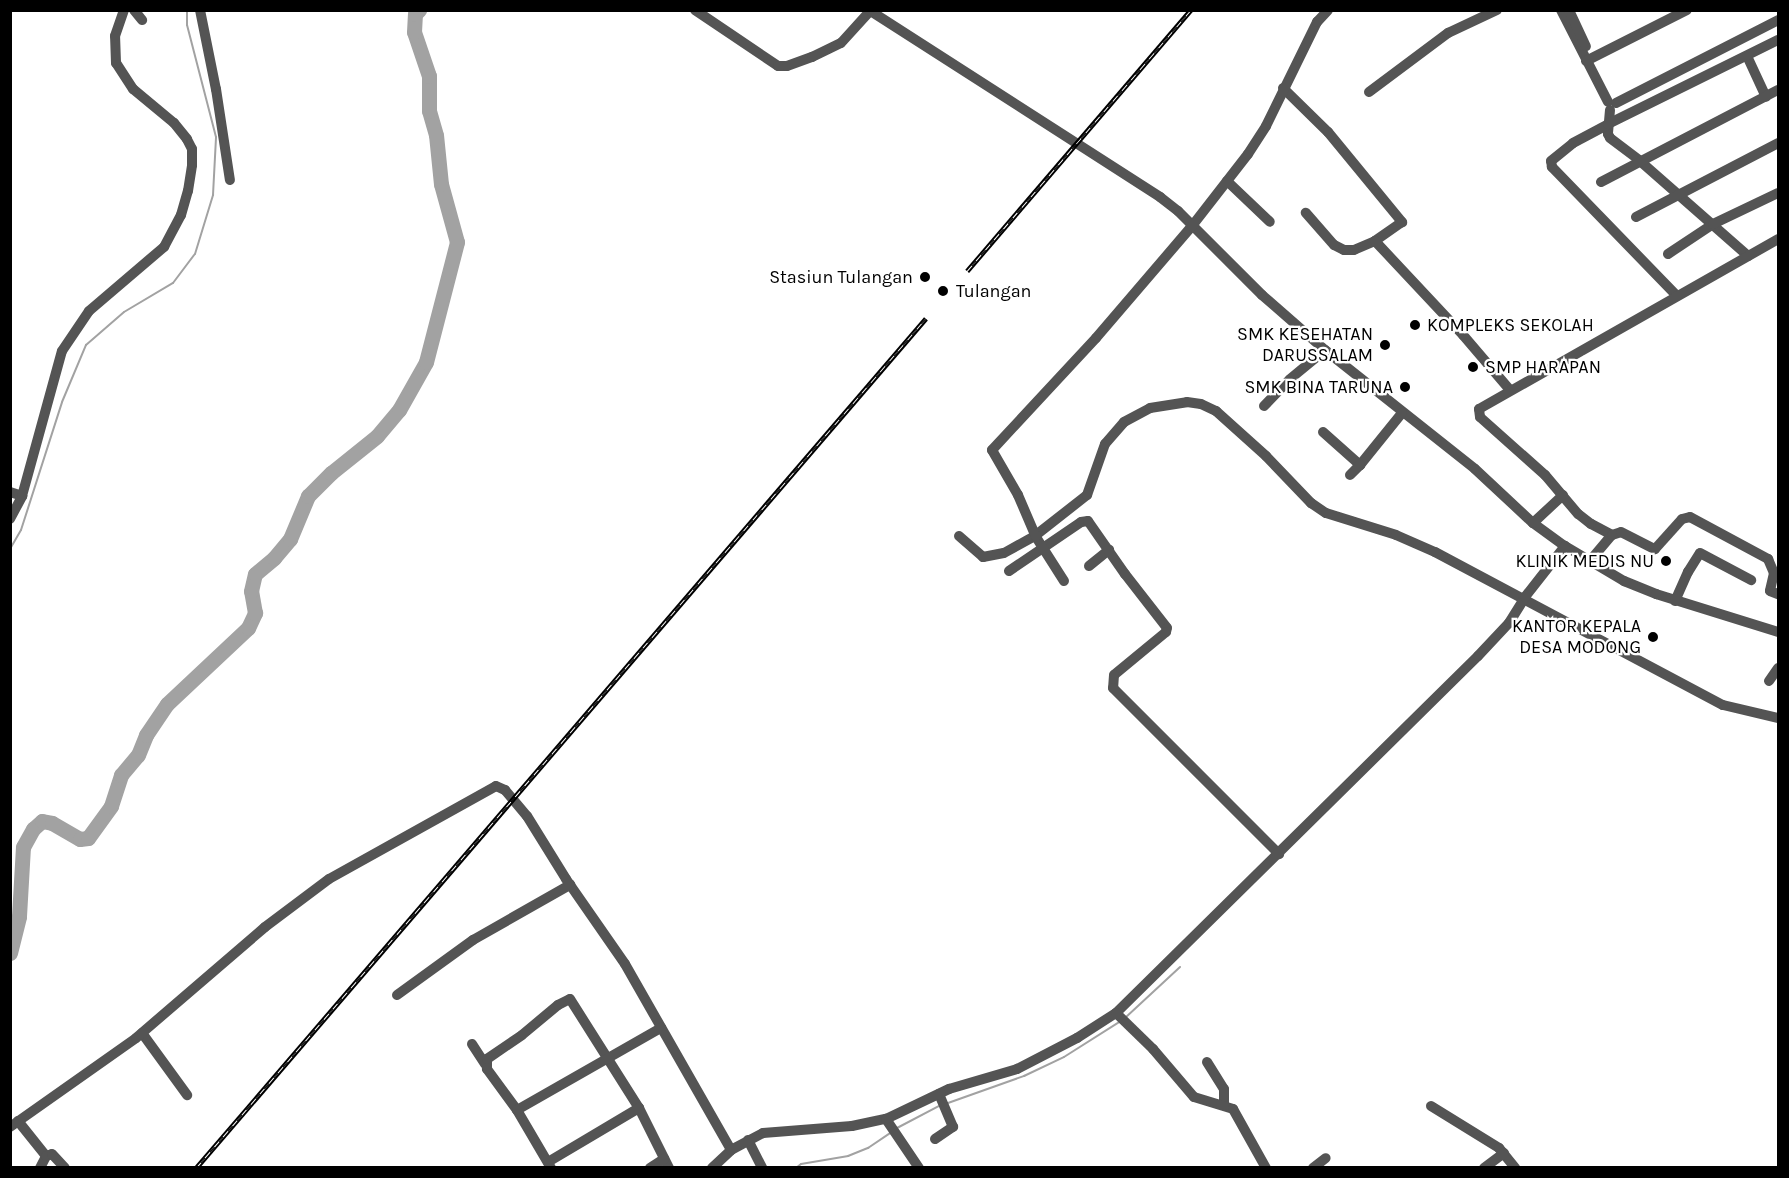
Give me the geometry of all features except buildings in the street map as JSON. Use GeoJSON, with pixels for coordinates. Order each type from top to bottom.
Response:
{"type":"FeatureCollection","features":[{"type":"Feature","properties":{"kind":"street"},"geometry":{"type":"LineString","coordinates":[[10,519],[22,496],[62,351],[89,311],[164,247],[181,214],[188,191],[192,149],[187,139],[174,123],[133,89],[116,63],[116,36],[124,10]]}},
{"type":"Feature","properties":{"kind":"street"},"geometry":{"type":"LineString","coordinates":[[134,10],[141,20]]}},
{"type":"Feature","properties":{"kind":"street"},"geometry":{"type":"LineString","coordinates":[[200,10],[216,89],[230,180]]}},
{"type":"Feature","properties":{"kind":"street"},"geometry":{"type":"LineString","coordinates":[[695,10],[778,66],[787,66],[812,57],[841,43],[870,11],[1160,197],[1262,295],[1325,350],[1402,413],[1475,468],[1533,522],[1565,546],[1624,581],[1675,602],[1779,632]]}},
{"type":"Feature","properties":{"kind":"street"},"geometry":{"type":"LineString","coordinates":[[1064,581],[1039,541],[1011,481],[993,455],[993,449],[1096,338],[1192,226],[1227,181],[1266,126],[1317,22],[1328,10]]}},
{"type":"Feature","properties":{"kind":"street"},"geometry":{"type":"LineString","coordinates":[[1369,92],[1448,33],[1497,10]]}},
{"type":"Feature","properties":{"kind":"street"},"geometry":{"type":"LineString","coordinates":[[1561,10],[1573,28],[1612,103],[1608,124],[1610,138],[1640,161],[1748,256]]}},
{"type":"Feature","properties":{"kind":"street"},"geometry":{"type":"LineString","coordinates":[[1569,10],[1573,28]]}},
{"type":"Feature","properties":{"kind":"street"},"geometry":{"type":"LineString","coordinates":[[1589,59],[1687,10]]}},
{"type":"Feature","properties":{"kind":"street"},"geometry":{"type":"LineString","coordinates":[[1612,103],[1779,20]]}},
{"type":"Feature","properties":{"kind":"street"},"geometry":{"type":"LineString","coordinates":[[1677,296],[1552,167],[1551,161],[1555,156],[1608,124],[1779,40]]}},
{"type":"Feature","properties":{"kind":"street"},"geometry":{"type":"LineString","coordinates":[[1747,56],[1766,97]]}},
{"type":"Feature","properties":{"kind":"street"},"geometry":{"type":"LineString","coordinates":[[1283,88],[1314,117],[1402,220],[1375,241],[1354,250],[1339,249],[1306,213]]}},
{"type":"Feature","properties":{"kind":"street"},"geometry":{"type":"LineString","coordinates":[[1601,182],[1779,90]]}},
{"type":"Feature","properties":{"kind":"street"},"geometry":{"type":"LineString","coordinates":[[1636,217],[1779,143]]}},
{"type":"Feature","properties":{"kind":"street"},"geometry":{"type":"LineString","coordinates":[[1227,181],[1270,222]]}},
{"type":"Feature","properties":{"kind":"street"},"geometry":{"type":"LineString","coordinates":[[1668,254],[1713,224],[1779,193]]}},
{"type":"Feature","properties":{"kind":"street"},"geometry":{"type":"LineString","coordinates":[[1779,239],[1623,329],[1509,390],[1480,408],[1479,414],[1545,475],[1570,505],[1591,525],[1612,535],[1625,534],[1655,549],[1682,519],[1690,516],[1768,559],[1774,573],[1770,590],[1779,594]]}},
{"type":"Feature","properties":{"kind":"street"},"geometry":{"type":"LineString","coordinates":[[1375,241],[1463,335],[1509,390]]}},
{"type":"Feature","properties":{"kind":"street"},"geometry":{"type":"LineString","coordinates":[[1264,406],[1290,379],[1325,350]]}},
{"type":"Feature","properties":{"kind":"street"},"geometry":{"type":"LineString","coordinates":[[1009,571],[1087,495],[1105,444],[1124,422],[1150,408],[1187,402],[1201,404],[1216,411],[1266,456],[1319,509],[1435,552],[1522,602],[1724,705],[1779,718]]}},
{"type":"Feature","properties":{"kind":"street"},"geometry":{"type":"LineString","coordinates":[[1350,475],[1402,413]]}},
{"type":"Feature","properties":{"kind":"street"},"geometry":{"type":"LineString","coordinates":[[1323,432],[1360,465]]}},
{"type":"Feature","properties":{"kind":"street"},"geometry":{"type":"LineString","coordinates":[[10,492],[22,496]]}},
{"type":"Feature","properties":{"kind":"street"},"geometry":{"type":"LineString","coordinates":[[1533,522],[1563,495]]}},
{"type":"Feature","properties":{"kind":"street"},"geometry":{"type":"LineString","coordinates":[[958,536],[983,557],[990,557],[1039,541],[1086,520],[1167,628],[1166,632],[1114,675],[1113,687],[1279,854]]}},
{"type":"Feature","properties":{"kind":"street"},"geometry":{"type":"LineString","coordinates":[[1589,562],[1612,535]]}},
{"type":"Feature","properties":{"kind":"street"},"geometry":{"type":"LineString","coordinates":[[712,1167],[731,1150],[771,1131],[852,1126],[891,1127],[941,1101],[949,1089],[1017,1069],[1121,1017],[1279,854],[1478,656],[1565,546]]}},
{"type":"Feature","properties":{"kind":"street"},"geometry":{"type":"LineString","coordinates":[[1089,567],[1109,550]]}},
{"type":"Feature","properties":{"kind":"street"},"geometry":{"type":"LineString","coordinates":[[1675,602],[1688,572],[1700,553],[1751,580]]}},
{"type":"Feature","properties":{"kind":"street"},"geometry":{"type":"LineString","coordinates":[[1769,681],[1779,668]]}},
{"type":"Feature","properties":{"kind":"street"},"geometry":{"type":"LineString","coordinates":[[46,1156],[14,1124],[56,1098],[142,1033],[265,927],[329,879],[496,786],[504,790],[528,816],[570,885],[625,964],[731,1150]]}},
{"type":"Feature","properties":{"kind":"street"},"geometry":{"type":"LineString","coordinates":[[397,995],[473,940],[570,885]]}},
{"type":"Feature","properties":{"kind":"street"},"geometry":{"type":"LineString","coordinates":[[485,1064],[493,1053],[522,1035],[558,1005],[570,999],[639,1108],[667,1163],[650,1167]]}},
{"type":"Feature","properties":{"kind":"street"},"geometry":{"type":"LineString","coordinates":[[1121,1017],[1194,1097],[1209,1103],[1224,1104],[1233,1109],[1266,1167]]}},
{"type":"Feature","properties":{"kind":"street"},"geometry":{"type":"LineString","coordinates":[[517,1110],[661,1028]]}},
{"type":"Feature","properties":{"kind":"street"},"geometry":{"type":"LineString","coordinates":[[142,1033],[187,1095]]}},
{"type":"Feature","properties":{"kind":"street"},"geometry":{"type":"LineString","coordinates":[[472,1044],[517,1110],[550,1165],[639,1108]]}},
{"type":"Feature","properties":{"kind":"street"},"geometry":{"type":"LineString","coordinates":[[1206,1062],[1224,1089],[1224,1104]]}},
{"type":"Feature","properties":{"kind":"street"},"geometry":{"type":"LineString","coordinates":[[935,1139],[953,1127],[941,1101]]}},
{"type":"Feature","properties":{"kind":"street"},"geometry":{"type":"LineString","coordinates":[[1431,1106],[1483,1136],[1504,1153],[1515,1167]]}},
{"type":"Feature","properties":{"kind":"street"},"geometry":{"type":"LineString","coordinates":[[891,1127],[919,1167]]}},
{"type":"Feature","properties":{"kind":"street"},"geometry":{"type":"LineString","coordinates":[[748,1140],[762,1167]]}},
{"type":"Feature","properties":{"kind":"street"},"geometry":{"type":"LineString","coordinates":[[1484,1167],[1504,1153]]}},
{"type":"Feature","properties":{"kind":"street"},"geometry":{"type":"LineString","coordinates":[[40,1167],[46,1156],[54,1154],[65,1167]]}},
{"type":"Feature","properties":{"kind":"street"},"geometry":{"type":"LineString","coordinates":[[1313,1167],[1326,1158]]}},
{"type":"Feature","properties":{"kind":"waterway"},"geometry":{"type":"LineString","coordinates":[[10,549],[21,530],[62,402],[86,345],[124,312],[173,283],[195,254],[213,195],[216,137],[187,25],[187,10]]}},
{"type":"Feature","properties":{"kind":"waterway"},"geometry":{"type":"LineString","coordinates":[[10,953],[19,916],[23,847],[33,829],[42,821],[52,823],[80,839],[88,838],[111,806],[121,775],[138,755],[146,735],[167,704],[248,628],[255,613],[251,591],[255,574],[274,558],[290,539],[308,496],[331,473],[377,436],[399,410],[426,362],[457,242],[441,184],[436,135],[429,111],[429,76],[414,32],[415,14],[419,10]]}},
{"type":"Feature","properties":{"kind":"waterway"},"geometry":{"type":"LineString","coordinates":[[1125,1018],[1180,967]]}},
{"type":"Feature","properties":{"kind":"waterway"},"geometry":{"type":"LineString","coordinates":[[948,1103],[1024,1076],[1064,1057],[1121,1021]]}},
{"type":"Feature","properties":{"kind":"waterway"},"geometry":{"type":"LineString","coordinates":[[897,1128],[939,1106]]}},
{"type":"Feature","properties":{"kind":"waterway"},"geometry":{"type":"LineString","coordinates":[[796,1168],[801,1164],[848,1156],[868,1148],[890,1133]]}},
{"type":"Feature","properties":{"kind":"railway"},"geometry":{"type":"LineString","coordinates":[[967,271],[1191,10]]}},
{"type":"Feature","properties":{"kind":"railway"},"geometry":{"type":"LineString","coordinates":[[196,1168],[926,318]]}},
{"type":"Feature","properties":{"kind":"place","name":"Stasiun Tulangan"},"geometry":{"type":"Point","coordinates":[925,277]}},
{"type":"Feature","properties":{"kind":"place","name":"Tulangan"},"geometry":{"type":"Point","coordinates":[943,291]}},
{"type":"Feature","properties":{"kind":"place","name":"KOMPLEKS SEKOLAH"},"geometry":{"type":"Point","coordinates":[1415,325]}},
{"type":"Feature","properties":{"kind":"place","name":"SMK KESEHATAN DARUSSALAM"},"geometry":{"type":"Point","coordinates":[1385,345]}},
{"type":"Feature","properties":{"kind":"place","name":"SMP HARAPAN"},"geometry":{"type":"Point","coordinates":[1473,367]}},
{"type":"Feature","properties":{"kind":"place","name":"SMK BINA TARUNA"},"geometry":{"type":"Point","coordinates":[1405,387]}},
{"type":"Feature","properties":{"kind":"place","name":"KLINIK MEDIS NU"},"geometry":{"type":"Point","coordinates":[1666,561]}},
{"type":"Feature","properties":{"kind":"place","name":"KANTOR KEPALA DESA MODONG"},"geometry":{"type":"Point","coordinates":[1653,637]}}]}
